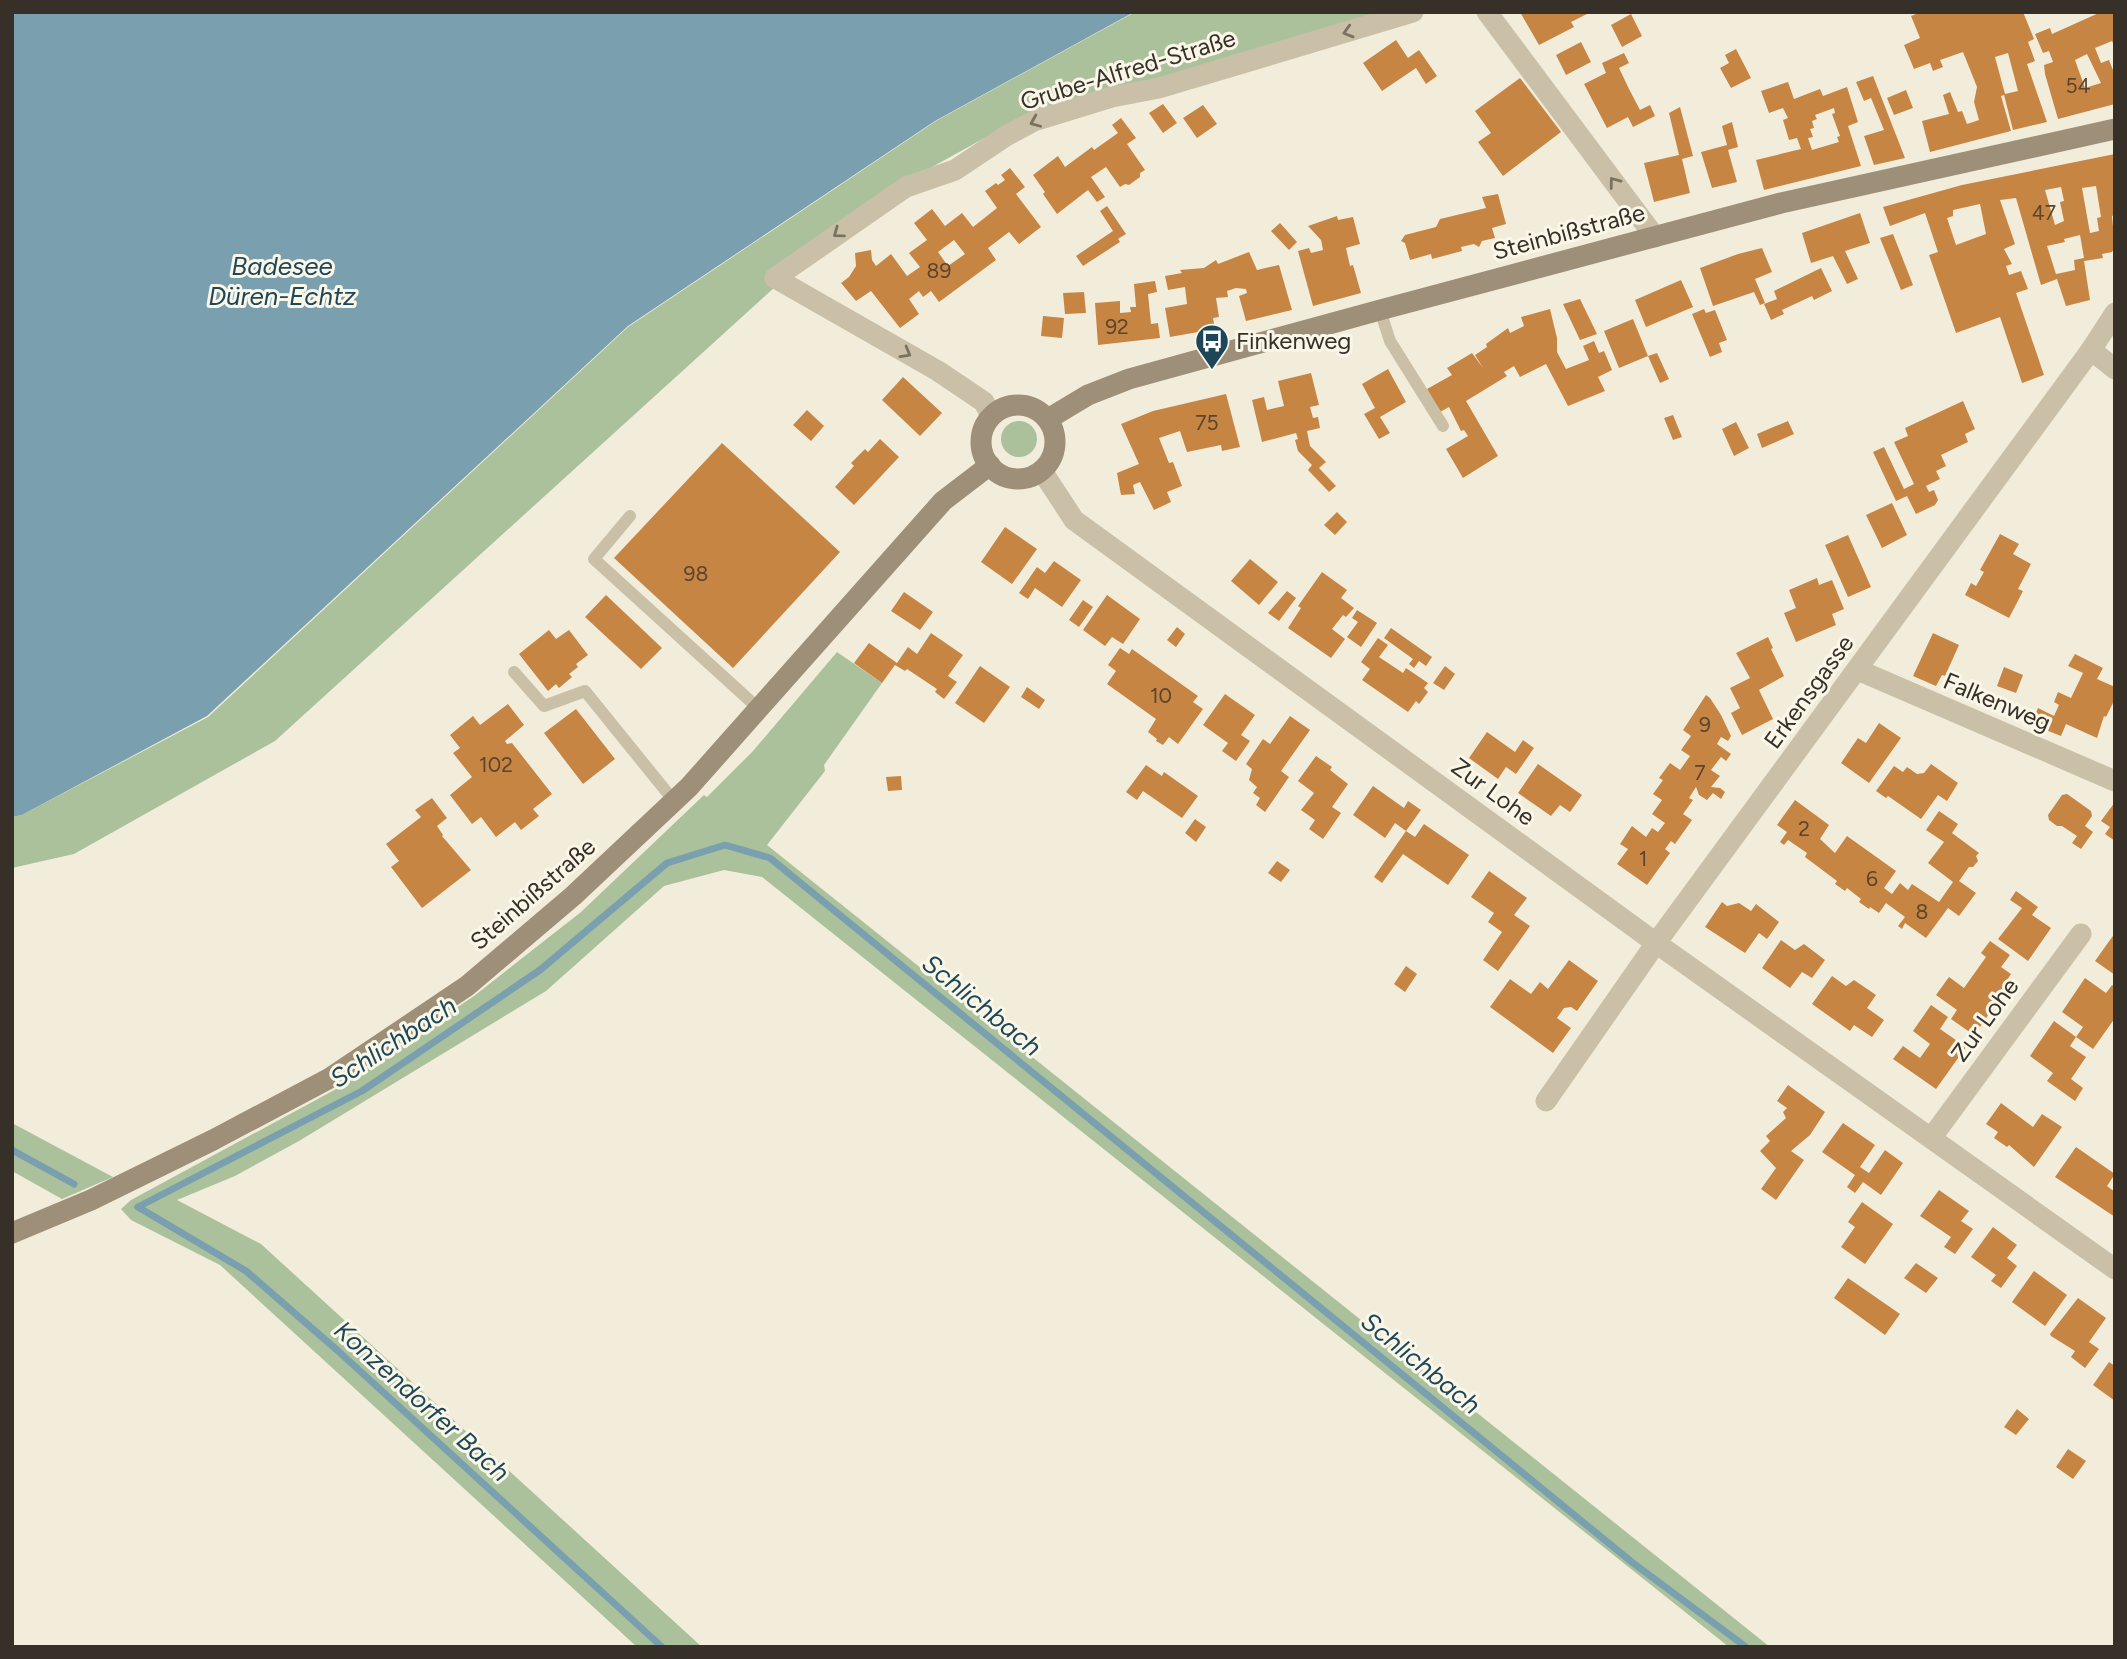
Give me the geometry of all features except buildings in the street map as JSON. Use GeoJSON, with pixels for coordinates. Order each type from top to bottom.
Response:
{"type":"FeatureCollection","features":[{"type":"Feature","properties":{"kind":"street","name":"Grube-Alfred-Straße"},"geometry":{"type":"LineString","coordinates":[[991,416],[985,402],[775,278],[906,187],[955,170],[1034,121],[1112,97],[1159,88],[1413,12]]}},
{"type":"Feature","properties":{"kind":"street"},"geometry":{"type":"LineString","coordinates":[[1487,12],[1655,237]]}},
{"type":"Feature","properties":{"kind":"street","name":"Steinbißstraße"},"geometry":{"type":"LineString","coordinates":[[1048,419],[1088,395],[1129,379],[1380,310],[1781,203],[2115,130]]}},
{"type":"Feature","properties":{"kind":"street","name":"Erkensgasse"},"geometry":{"type":"LineString","coordinates":[[1546,1101],[1656,943],[2091,350],[2115,313]]}},
{"type":"Feature","properties":{"kind":"street"},"geometry":{"type":"LineString","coordinates":[[2091,350],[2115,369]]}},
{"type":"Feature","properties":{"kind":"street"},"geometry":{"type":"LineString","coordinates":[[1020,404],[1036,408],[1048,419],[1054,432],[1055,446],[1051,460],[1041,471],[1029,477],[1014,479],[1001,474],[990,465],[983,454],[981,441],[991,416],[1004,407],[1020,404]]}},
{"type":"Feature","properties":{"kind":"street","name":"Steinbißstraße"},"geometry":{"type":"LineString","coordinates":[[12,1233],[103,1194],[330,1078],[467,986],[573,896],[674,800],[943,501],[990,465]]}},
{"type":"Feature","properties":{"kind":"street","name":"Zur Lohe"},"geometry":{"type":"LineString","coordinates":[[1041,471],[1074,520],[1656,943],[2115,1269]]}},
{"type":"Feature","properties":{"kind":"street","name":"Falkenweg"},"geometry":{"type":"LineString","coordinates":[[1857,670],[2114,780]]}},
{"type":"Feature","properties":{"kind":"street","name":"Zur Lohe"},"geometry":{"type":"LineString","coordinates":[[1932,1137],[2081,934]]}},
{"type":"Feature","properties":{"kind":"lane"},"geometry":{"type":"LineString","coordinates":[[1380,310],[1390,341],[1443,426]]}},
{"type":"Feature","properties":{"kind":"lane"},"geometry":{"type":"LineString","coordinates":[[629,516],[594,559],[758,708]]}},
{"type":"Feature","properties":{"kind":"lane"},"geometry":{"type":"LineString","coordinates":[[513,672],[544,706],[585,691],[674,800]]}},
{"type":"Feature","properties":{"kind":"green space"},"geometry":{"type":"Polygon","coordinates":[[[1135,12],[1395,12],[1008,125],[858,208],[776,286],[275,741],[74,854],[12,868],[12,817],[22,815],[208,717],[628,327],[936,121],[1135,12]]]}},
{"type":"Feature","properties":{"kind":"green space"},"geometry":{"type":"Polygon","coordinates":[[[1019,421],[1032,426],[1037,439],[1032,452],[1019,457],[1006,452],[1001,439],[1006,426],[1019,421]]]}},
{"type":"Feature","properties":{"kind":"green space"},"geometry":{"type":"Polygon","coordinates":[[[837,652],[882,683],[824,765],[825,771],[767,845],[1770,1647],[1729,1647],[762,877],[724,870],[664,886],[546,991],[299,1141],[235,1176],[177,1200],[261,1244],[702,1647],[637,1647],[220,1265],[131,1220],[121,1209],[131,1200],[338,1088],[474,996],[581,912],[704,795],[707,797],[753,751],[837,652]]]}},
{"type":"Feature","properties":{"kind":"green space"},"geometry":{"type":"Polygon","coordinates":[[[12,1123],[113,1177],[62,1199],[12,1171],[12,1123]]]}},
{"type":"Feature","properties":{"kind":"water","name":"Badesee Düren-Echtz"},"geometry":{"type":"Polygon","coordinates":[[[12,12],[1134,12],[935,121],[628,326],[207,716],[22,815],[12,817],[12,12]]]}},
{"type":"Feature","properties":{"kind":"waterway","name":"Schlichbach"},"geometry":{"type":"LineString","coordinates":[[138,1207],[362,1091],[540,970],[667,863],[725,845],[770,858],[1633,1563],[1746,1647]]}},
{"type":"Feature","properties":{"kind":"waterway","name":"Schlichbach"},"geometry":{"type":"LineString","coordinates":[[12,1150],[74,1184]]}},
{"type":"Feature","properties":{"kind":"waterway","name":"Konzendorfer Bach"},"geometry":{"type":"LineString","coordinates":[[138,1207],[246,1271],[337,1350],[662,1647]]}},
{"type":"Feature","properties":{"kind":"place","name":"Finkenweg"},"geometry":{"type":"Point","coordinates":[1212,371]}}]}
